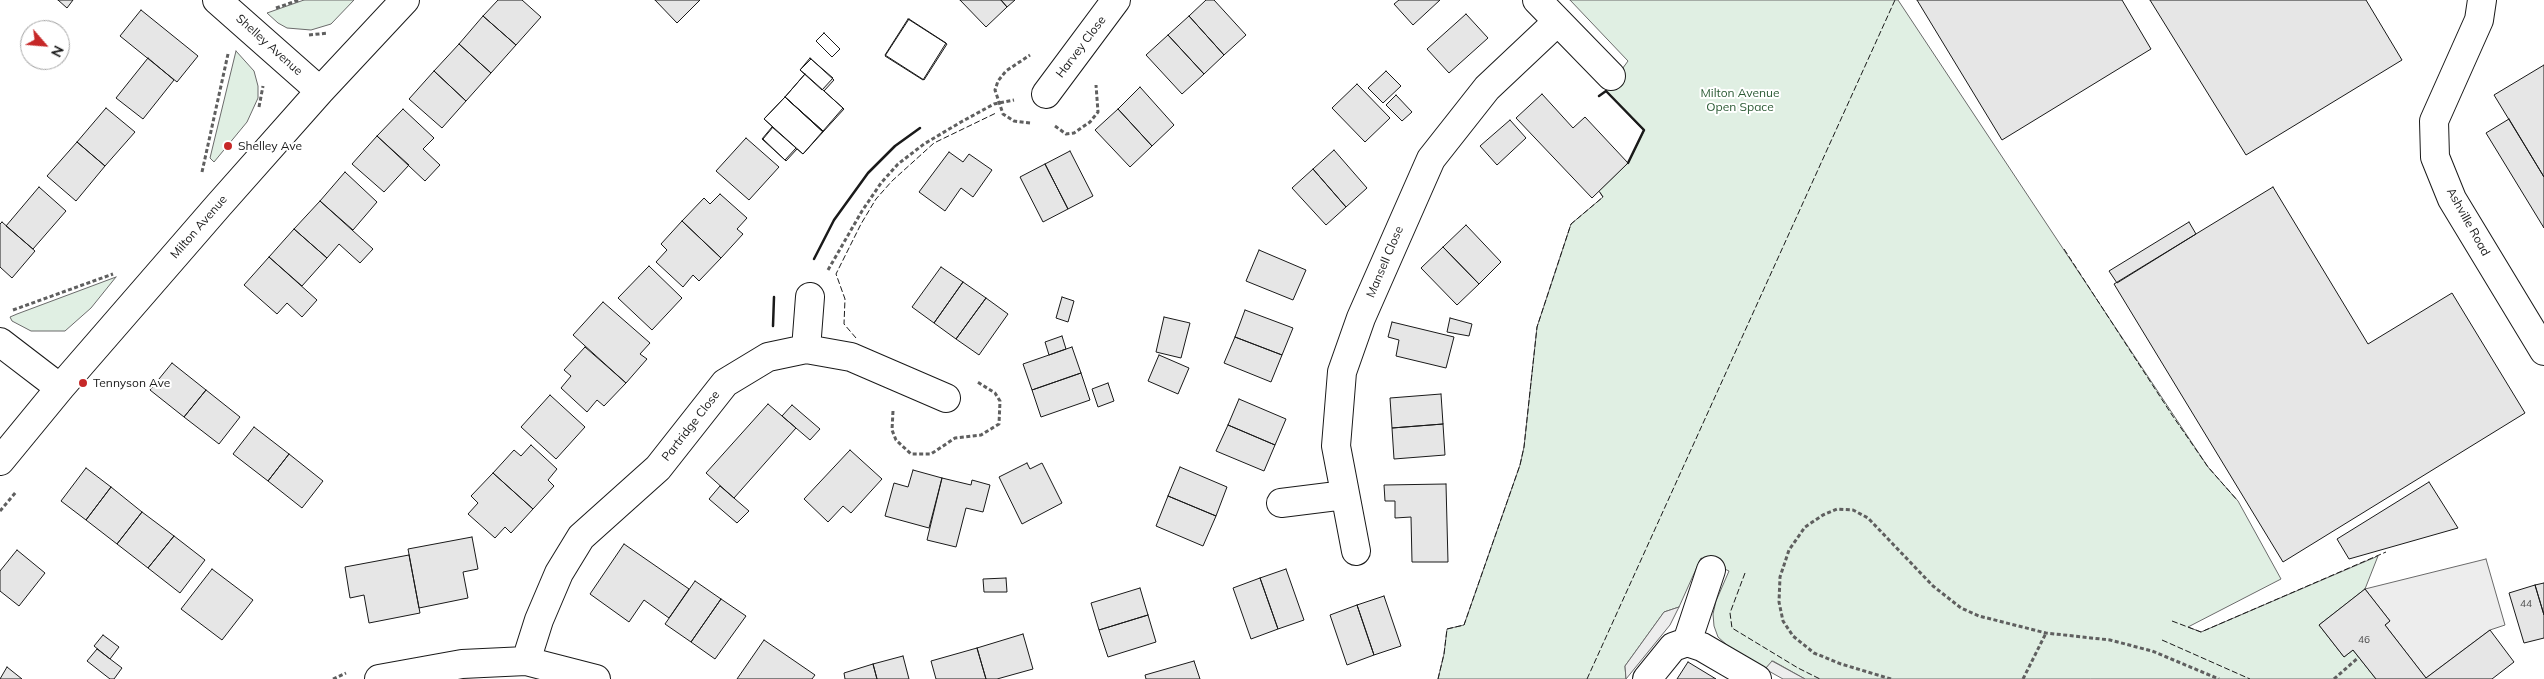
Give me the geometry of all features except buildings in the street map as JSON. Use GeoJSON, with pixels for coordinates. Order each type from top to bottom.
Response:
{"type":"FeatureCollection","features":[{"type":"Feature","properties":{"kind":"street","name":"Shelley Avenue"},"geometry":{"type":"LineString","coordinates":[[217,0],[320,91]]}},
{"type":"Feature","properties":{"kind":"street","name":"Milton Avenue"},"geometry":{"type":"LineString","coordinates":[[0,461],[60,388],[320,91],[405,0]]}},
{"type":"Feature","properties":{"kind":"street","name":"Harvey Close"},"geometry":{"type":"LineString","coordinates":[[1046,94],[1116,0]]}},
{"type":"Feature","properties":{"kind":"street"},"geometry":{"type":"LineString","coordinates":[[1538,0],[1557,22],[1611,76]]}},
{"type":"Feature","properties":{"kind":"street","name":"Ashville Road"},"geometry":{"type":"LineString","coordinates":[[2482,0],[2479,20],[2434,121],[2435,157],[2452,199],[2544,351]]}},
{"type":"Feature","properties":{"kind":"street","name":"Mansell Close"},"geometry":{"type":"LineString","coordinates":[[1356,551],[1336,446],[1342,372],[1361,318],[1431,159],[1487,88],[1557,22]]}},
{"type":"Feature","properties":{"kind":"street"},"geometry":{"type":"LineString","coordinates":[[806,349],[810,298]]}},
{"type":"Feature","properties":{"kind":"street"},"geometry":{"type":"LineString","coordinates":[[0,342],[60,388]]}},
{"type":"Feature","properties":{"kind":"street","name":"Partridge Close"},"geometry":{"type":"LineString","coordinates":[[526,661],[539,620],[559,573],[581,537],[658,468],[724,383],[768,357],[806,349],[851,357],[946,398]]}},
{"type":"Feature","properties":{"kind":"street"},"geometry":{"type":"LineString","coordinates":[[1281,503],[1345,495]]}},
{"type":"Feature","properties":{"kind":"street"},"geometry":{"type":"LineString","coordinates":[[1687,642],[1711,570]]}},
{"type":"Feature","properties":{"kind":"street"},"geometry":{"type":"LineString","coordinates":[[1647,679],[1673,647],[1687,642],[1702,647],[1757,679]]}},
{"type":"Feature","properties":{"kind":"street"},"geometry":{"type":"LineString","coordinates":[[378,679],[462,664],[526,661],[596,679]]}},
{"type":"Feature","properties":{"kind":"path"},"geometry":{"type":"LineString","coordinates":[[300,35],[318,35],[334,31]]}},
{"type":"Feature","properties":{"kind":"path"},"geometry":{"type":"LineString","coordinates":[[201,178],[230,48]]}},
{"type":"Feature","properties":{"kind":"path"},"geometry":{"type":"LineString","coordinates":[[258,110],[263,95],[262,80]]}},
{"type":"Feature","properties":{"kind":"path"},"geometry":{"type":"LineString","coordinates":[[825,275],[862,211],[881,183],[898,164],[931,139],[998,104]]}},
{"type":"Feature","properties":{"kind":"path"},"geometry":{"type":"LineString","coordinates":[[6,313],[120,272]]}},
{"type":"Feature","properties":{"kind":"path"},"geometry":{"type":"LineString","coordinates":[[893,404],[892,430],[896,440],[911,454],[931,454],[955,438],[981,435],[998,424],[1000,402],[995,393],[974,380]]}},
{"type":"Feature","properties":{"kind":"path"},"geometry":{"type":"LineString","coordinates":[[1891,679],[1841,664],[1814,653],[1793,636],[1783,621],[1779,602],[1780,577],[1789,550],[1805,526],[1837,509],[1853,510],[1868,518],[1933,586],[1961,608],[1980,616],[2046,633],[2110,640],[2127,644],[2152,651],[2219,679]]}},
{"type":"Feature","properties":{"kind":"path"},"geometry":{"type":"LineString","coordinates":[[2024,679],[2046,633]]}},
{"type":"Feature","properties":{"kind":"path"},"geometry":{"type":"LineString","coordinates":[[2334,679],[2359,657]]}},
{"type":"Feature","properties":{"kind":"green space"},"geometry":{"type":"Polygon","coordinates":[[[304,0],[354,0],[331,24],[311,30],[287,28],[267,13],[304,0]]]}},
{"type":"Feature","properties":{"kind":"green space","name":"Milton Avenue Open Space"},"geometry":{"type":"Polygon","coordinates":[[[1570,0],[1898,0],[2208,467],[2238,501],[2281,579],[2188,627],[2201,632],[2378,556],[2365,589],[2319,625],[2344,657],[2353,650],[2376,679],[1805,679],[1773,661],[1765,669],[1728,646],[1718,637],[1714,626],[1713,614],[1716,601],[1729,571],[1701,558],[1679,607],[1664,612],[1625,666],[1626,679],[1438,679],[1447,629],[1464,625],[1520,465],[1524,447],[1537,327],[1571,224],[1603,197],[1599,191],[1628,163],[1644,131],[1606,91],[1628,61],[1570,0]]]}},
{"type":"Feature","properties":{"kind":"green space"},"geometry":{"type":"Polygon","coordinates":[[[236,51],[254,71],[258,86],[258,98],[247,122],[214,162],[210,158],[236,51]]]}},
{"type":"Feature","properties":{"kind":"green space"},"geometry":{"type":"Polygon","coordinates":[[[116,277],[91,308],[65,331],[31,331],[12,321],[10,317],[17,314],[116,277]]]}},
{"type":"Feature","properties":{"kind":"shaded area"},"geometry":{"type":"Polygon","coordinates":[[[2486,559],[2505,625],[2490,630],[2426,678],[2385,625],[2390,621],[2365,589],[2486,559]]]}},
{"type":"Feature","properties":{"kind":"shaded area"},"geometry":{"type":"Polygon","coordinates":[[[1679,607],[1670,625],[1626,679],[1625,666],[1664,612],[1679,607]]]}},
{"type":"Feature","properties":{"kind":"shaded area"},"geometry":{"type":"Polygon","coordinates":[[[1772,661],[1805,679],[1783,679],[1765,669],[1772,661]]]}},
{"type":"Feature","properties":{"kind":"fence"},"geometry":{"type":"LineString","coordinates":[[1587,679],[1895,0]]}},
{"type":"Feature","properties":{"kind":"fence"},"geometry":{"type":"LineString","coordinates":[[856,338],[844,324],[845,299],[836,274],[876,199],[892,181],[934,143],[996,113]]}},
{"type":"Feature","properties":{"kind":"fence"},"geometry":{"type":"LineString","coordinates":[[1438,679],[1447,629],[1464,625],[1520,465],[1524,447],[1537,327],[1571,224],[1603,197],[1599,191]]}},
{"type":"Feature","properties":{"kind":"fence"},"geometry":{"type":"LineString","coordinates":[[2064,249],[2172,415],[2208,467],[2237,500]]}},
{"type":"Feature","properties":{"kind":"fence"},"geometry":{"type":"LineString","coordinates":[[2172,621],[2201,632],[2386,552]]}},
{"type":"Feature","properties":{"kind":"fence"},"geometry":{"type":"LineString","coordinates":[[1745,573],[1730,613],[1732,628],[1798,668],[1820,679]]}},
{"type":"Feature","properties":{"kind":"fence"},"geometry":{"type":"LineString","coordinates":[[2162,640],[2250,679]]}},
{"type":"Feature","properties":{"kind":"wall"},"geometry":{"type":"LineString","coordinates":[[1599,96],[1606,91],[1644,130],[1628,163]]}},
{"type":"Feature","properties":{"kind":"wall"},"geometry":{"type":"LineString","coordinates":[[814,259],[834,220],[868,173],[895,146],[920,128]]}},
{"type":"Feature","properties":{"kind":"wall"},"geometry":{"type":"LineString","coordinates":[[773,326],[774,297]]}},
{"type":"Feature","properties":{"kind":"place","name":"Shelley Ave"},"geometry":{"type":"Point","coordinates":[228,146]}},
{"type":"Feature","properties":{"kind":"place","name":"Tennyson Ave"},"geometry":{"type":"Point","coordinates":[83,383]}}]}
